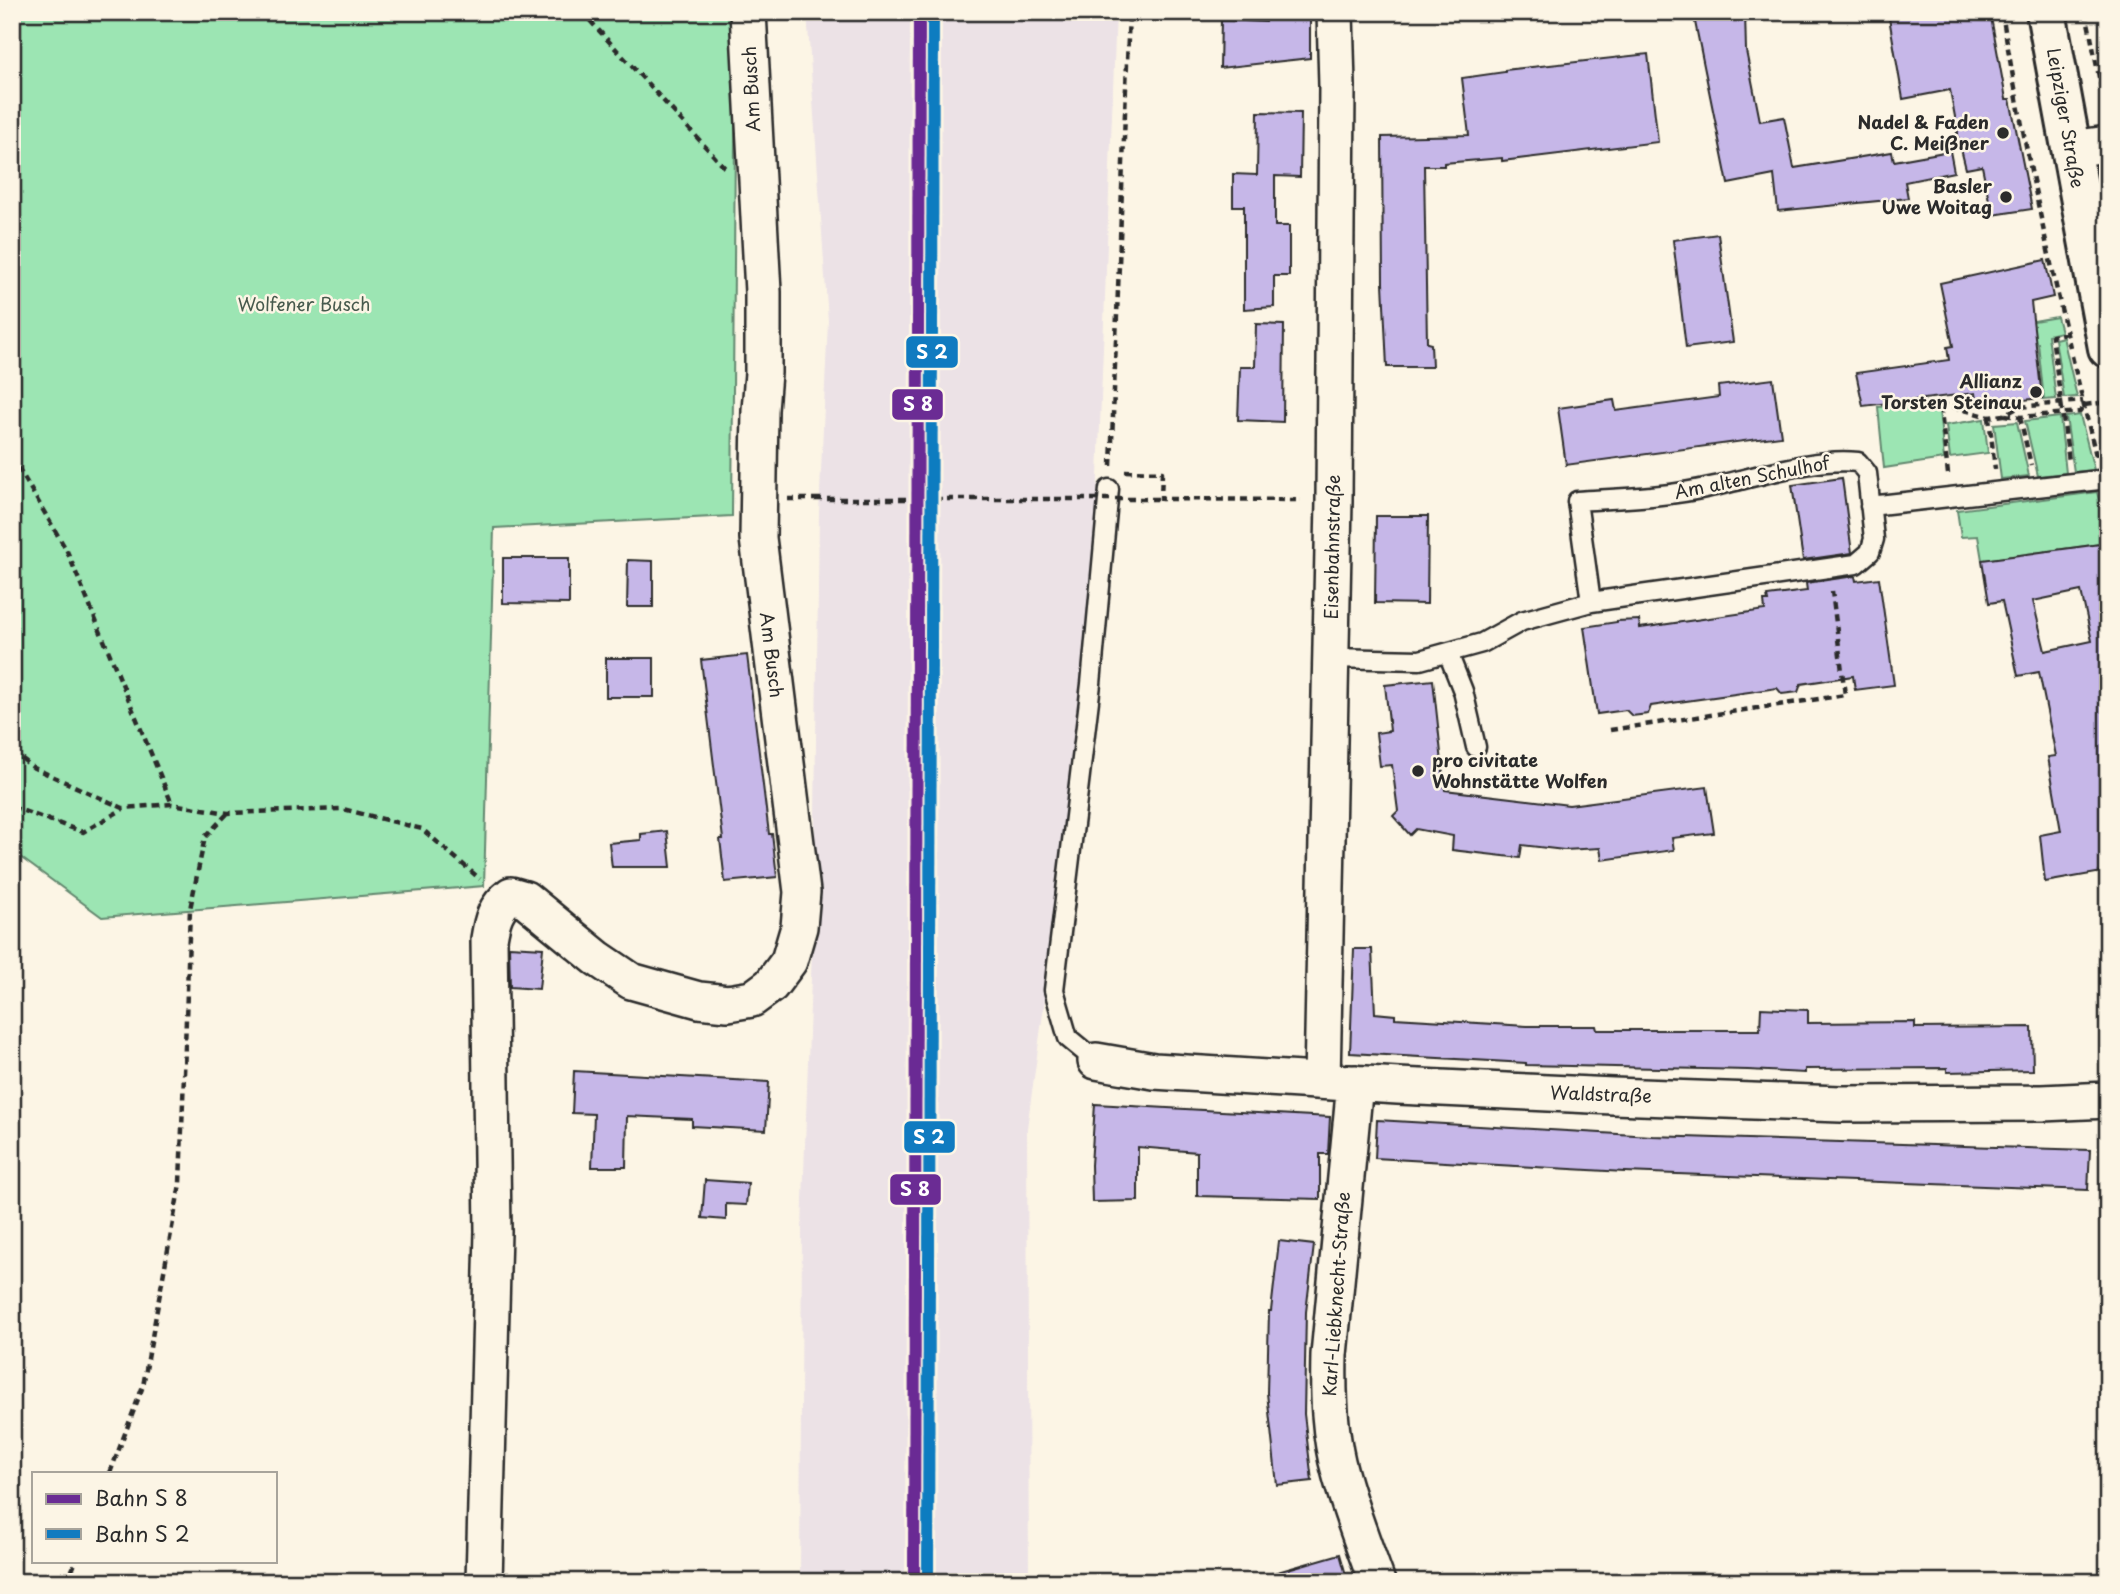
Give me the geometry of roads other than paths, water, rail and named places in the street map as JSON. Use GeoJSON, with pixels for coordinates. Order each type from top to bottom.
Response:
{"type":"FeatureCollection","features":[{"type":"Feature","properties":{"kind":"main road","name":"Leipziger Straße"},"geometry":{"type":"LineString","coordinates":[[2046,12],[2108,348]]}},
{"type":"Feature","properties":{"kind":"street","name":"Am Busch"},"geometry":{"type":"LineString","coordinates":[[484,1582],[493,1231],[489,939],[496,909],[511,895],[525,899],[597,958],[631,981],[699,1000],[728,1003],[752,999],[771,985],[789,961],[799,927],[802,891],[758,538],[763,292],[748,12]]}},
{"type":"Feature","properties":{"kind":"street","name":"Eisenbahnstraße"},"geometry":{"type":"LineString","coordinates":[[1335,12],[1338,86],[1330,658],[1338,1082]]}},
{"type":"Feature","properties":{"kind":"street"},"geometry":{"type":"LineString","coordinates":[[2070,149],[2107,131]]}},
{"type":"Feature","properties":{"kind":"street","name":"Waldstraße"},"geometry":{"type":"LineString","coordinates":[[1096,1061],[1154,1071],[1613,1096],[1841,1104],[2108,1100]]}},
{"type":"Feature","properties":{"kind":"street","name":"Karl-Liebknecht-Straße"},"geometry":{"type":"LineString","coordinates":[[1338,1082],[1328,1394],[1339,1472],[1377,1582]]}},
{"type":"Feature","properties":{"kind":"lane","name":"Am alten Schulhof"},"geometry":{"type":"LineString","coordinates":[[1330,658],[1420,660],[1482,643],[1522,621],[1591,601],[1856,564],[1870,552],[1874,539],[1867,473],[1858,462],[1844,461],[1770,472],[1671,494],[1577,501],[1591,601]]}},
{"type":"Feature","properties":{"kind":"lane"},"geometry":{"type":"LineString","coordinates":[[1870,506],[2104,479]]}},
{"type":"Feature","properties":{"kind":"lane"},"geometry":{"type":"LineString","coordinates":[[1096,1061],[1068,1038],[1054,990],[1091,684],[1109,489]]}},
{"type":"Feature","properties":{"kind":"lane"},"geometry":{"type":"LineString","coordinates":[[1448,653],[1463,691],[1476,747]]}},
{"type":"Feature","properties":{"kind":"place","name":"Nadel & Faden C. Meißner"},"geometry":{"type":"Point","coordinates":[2003,133]}},
{"type":"Feature","properties":{"kind":"place","name":"Basler Uwe Woitag"},"geometry":{"type":"Point","coordinates":[2006,197]}},
{"type":"Feature","properties":{"kind":"place","name":"Allianz Torsten Steinau"},"geometry":{"type":"Point","coordinates":[2036,392]}},
{"type":"Feature","properties":{"kind":"place","name":"pro civitate Wohnstätte Wolfen"},"geometry":{"type":"Point","coordinates":[1418,771]}},
{"type":"Feature","properties":{"kind":"park label","name":"Wolfener Busch"},"geometry":{"type":"Point","coordinates":[304,305]}}]}
